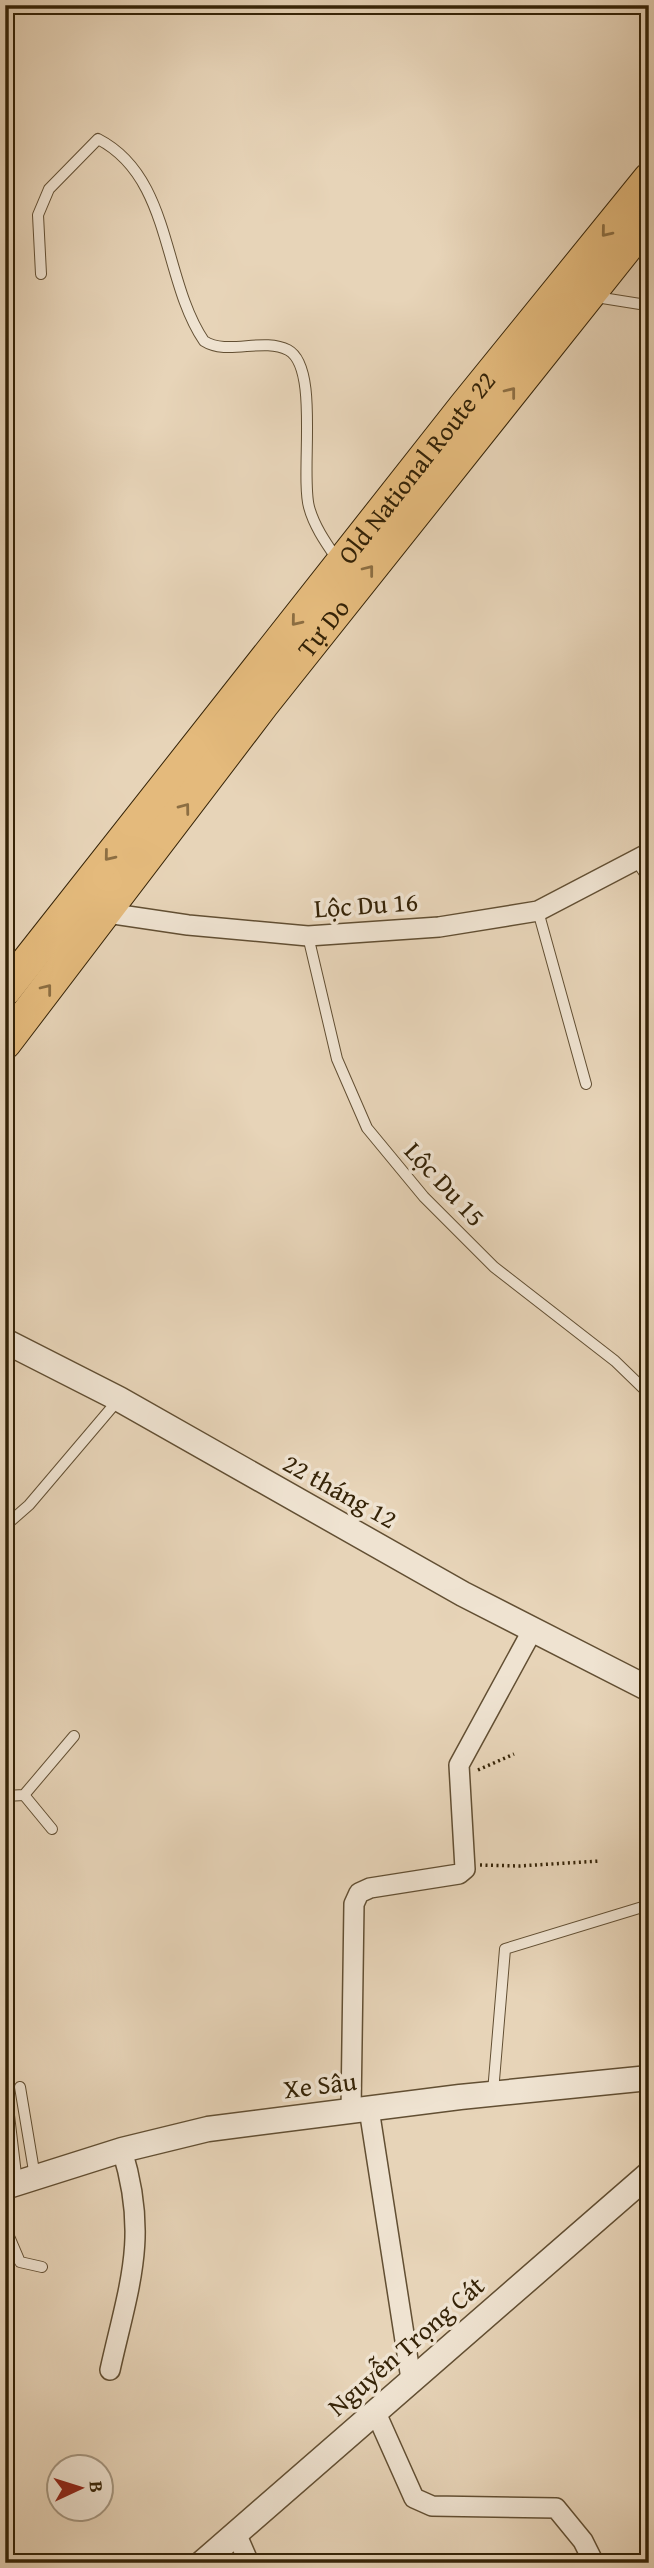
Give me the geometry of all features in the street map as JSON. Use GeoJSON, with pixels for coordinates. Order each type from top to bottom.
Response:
{"type":"FeatureCollection","features":[{"type":"Feature","properties":{"kind":"main road","name":"Old National Route 22"},"geometry":{"type":"LineString","coordinates":[[5,990],[649,179]]}},
{"type":"Feature","properties":{"kind":"main road","name":"Tự Do"},"geometry":{"type":"LineString","coordinates":[[5,1043],[107,913],[263,704],[649,219]]}},
{"type":"Feature","properties":{"kind":"street","name":"Lộc Du 16"},"geometry":{"type":"LineString","coordinates":[[107,913],[188,925],[308,936],[439,927],[538,911],[643,856]]}},
{"type":"Feature","properties":{"kind":"street"},"geometry":{"type":"LineString","coordinates":[[81,891],[107,913]]}},
{"type":"Feature","properties":{"kind":"street","name":"22 tháng 12"},"geometry":{"type":"LineString","coordinates":[[5,1341],[119,1399],[532,1631],[649,1689]]}},
{"type":"Feature","properties":{"kind":"street"},"geometry":{"type":"LineString","coordinates":[[411,2379],[360,2110],[354,1904],[359,1893],[370,1888],[459,1874],[465,1869],[458,1774],[464,1753],[532,1631]]}},
{"type":"Feature","properties":{"kind":"street","name":"Xe Sâu"},"geometry":{"type":"LineString","coordinates":[[19,2183],[122,2150],[208,2129],[492,2093],[649,2078]]}},
{"type":"Feature","properties":{"kind":"street"},"geometry":{"type":"LineString","coordinates":[[110,2370],[137,2235],[136,2205],[122,2150]]}},
{"type":"Feature","properties":{"kind":"street","name":"Nguyễn Trọng Cát"},"geometry":{"type":"LineString","coordinates":[[211,2559],[236,2533],[376,2413],[411,2379],[649,2174]]}},
{"type":"Feature","properties":{"kind":"street"},"geometry":{"type":"LineString","coordinates":[[376,2413],[414,2498],[432,2505],[556,2508],[583,2541],[594,2563]]}},
{"type":"Feature","properties":{"kind":"street"},"geometry":{"type":"LineString","coordinates":[[236,2533],[248,2563]]}},
{"type":"Feature","properties":{"kind":"lane"},"geometry":{"type":"LineString","coordinates":[[41,274],[38,215],[49,189],[98,139],[124,157],[150,198],[188,310],[204,341],[215,346],[268,346],[289,351],[296,359],[306,386],[306,482],[309,505],[326,544],[341,564]]}},
{"type":"Feature","properties":{"kind":"lane"},"geometry":{"type":"LineString","coordinates":[[587,296],[640,304]]}},
{"type":"Feature","properties":{"kind":"lane"},"geometry":{"type":"LineString","coordinates":[[643,856],[649,880]]}},
{"type":"Feature","properties":{"kind":"lane"},"geometry":{"type":"LineString","coordinates":[[538,911],[586,1084]]}},
{"type":"Feature","properties":{"kind":"lane","name":"Lộc Du 15"},"geometry":{"type":"LineString","coordinates":[[308,936],[337,1059],[367,1128],[424,1197],[494,1267],[615,1361],[649,1394]]}},
{"type":"Feature","properties":{"kind":"lane"},"geometry":{"type":"LineString","coordinates":[[5,1526],[29,1505],[119,1399]]}},
{"type":"Feature","properties":{"kind":"lane"},"geometry":{"type":"LineString","coordinates":[[5,1796],[24,1795],[74,1736]]}},
{"type":"Feature","properties":{"kind":"lane"},"geometry":{"type":"LineString","coordinates":[[24,1795],[52,1829]]}},
{"type":"Feature","properties":{"kind":"lane"},"geometry":{"type":"LineString","coordinates":[[492,2093],[505,1950],[649,1905]]}},
{"type":"Feature","properties":{"kind":"lane"},"geometry":{"type":"LineString","coordinates":[[19,2183],[20,2087]]}},
{"type":"Feature","properties":{"kind":"lane"},"geometry":{"type":"LineString","coordinates":[[6,2090],[19,2183]]}},
{"type":"Feature","properties":{"kind":"lane"},"geometry":{"type":"LineString","coordinates":[[5,2227],[20,2262],[42,2267]]}},
{"type":"Feature","properties":{"kind":"path"},"geometry":{"type":"LineString","coordinates":[[458,1774],[485,1769],[514,1754]]}},
{"type":"Feature","properties":{"kind":"path"},"geometry":{"type":"LineString","coordinates":[[465,1869],[498,1864],[519,1866],[600,1861]]}}]}
